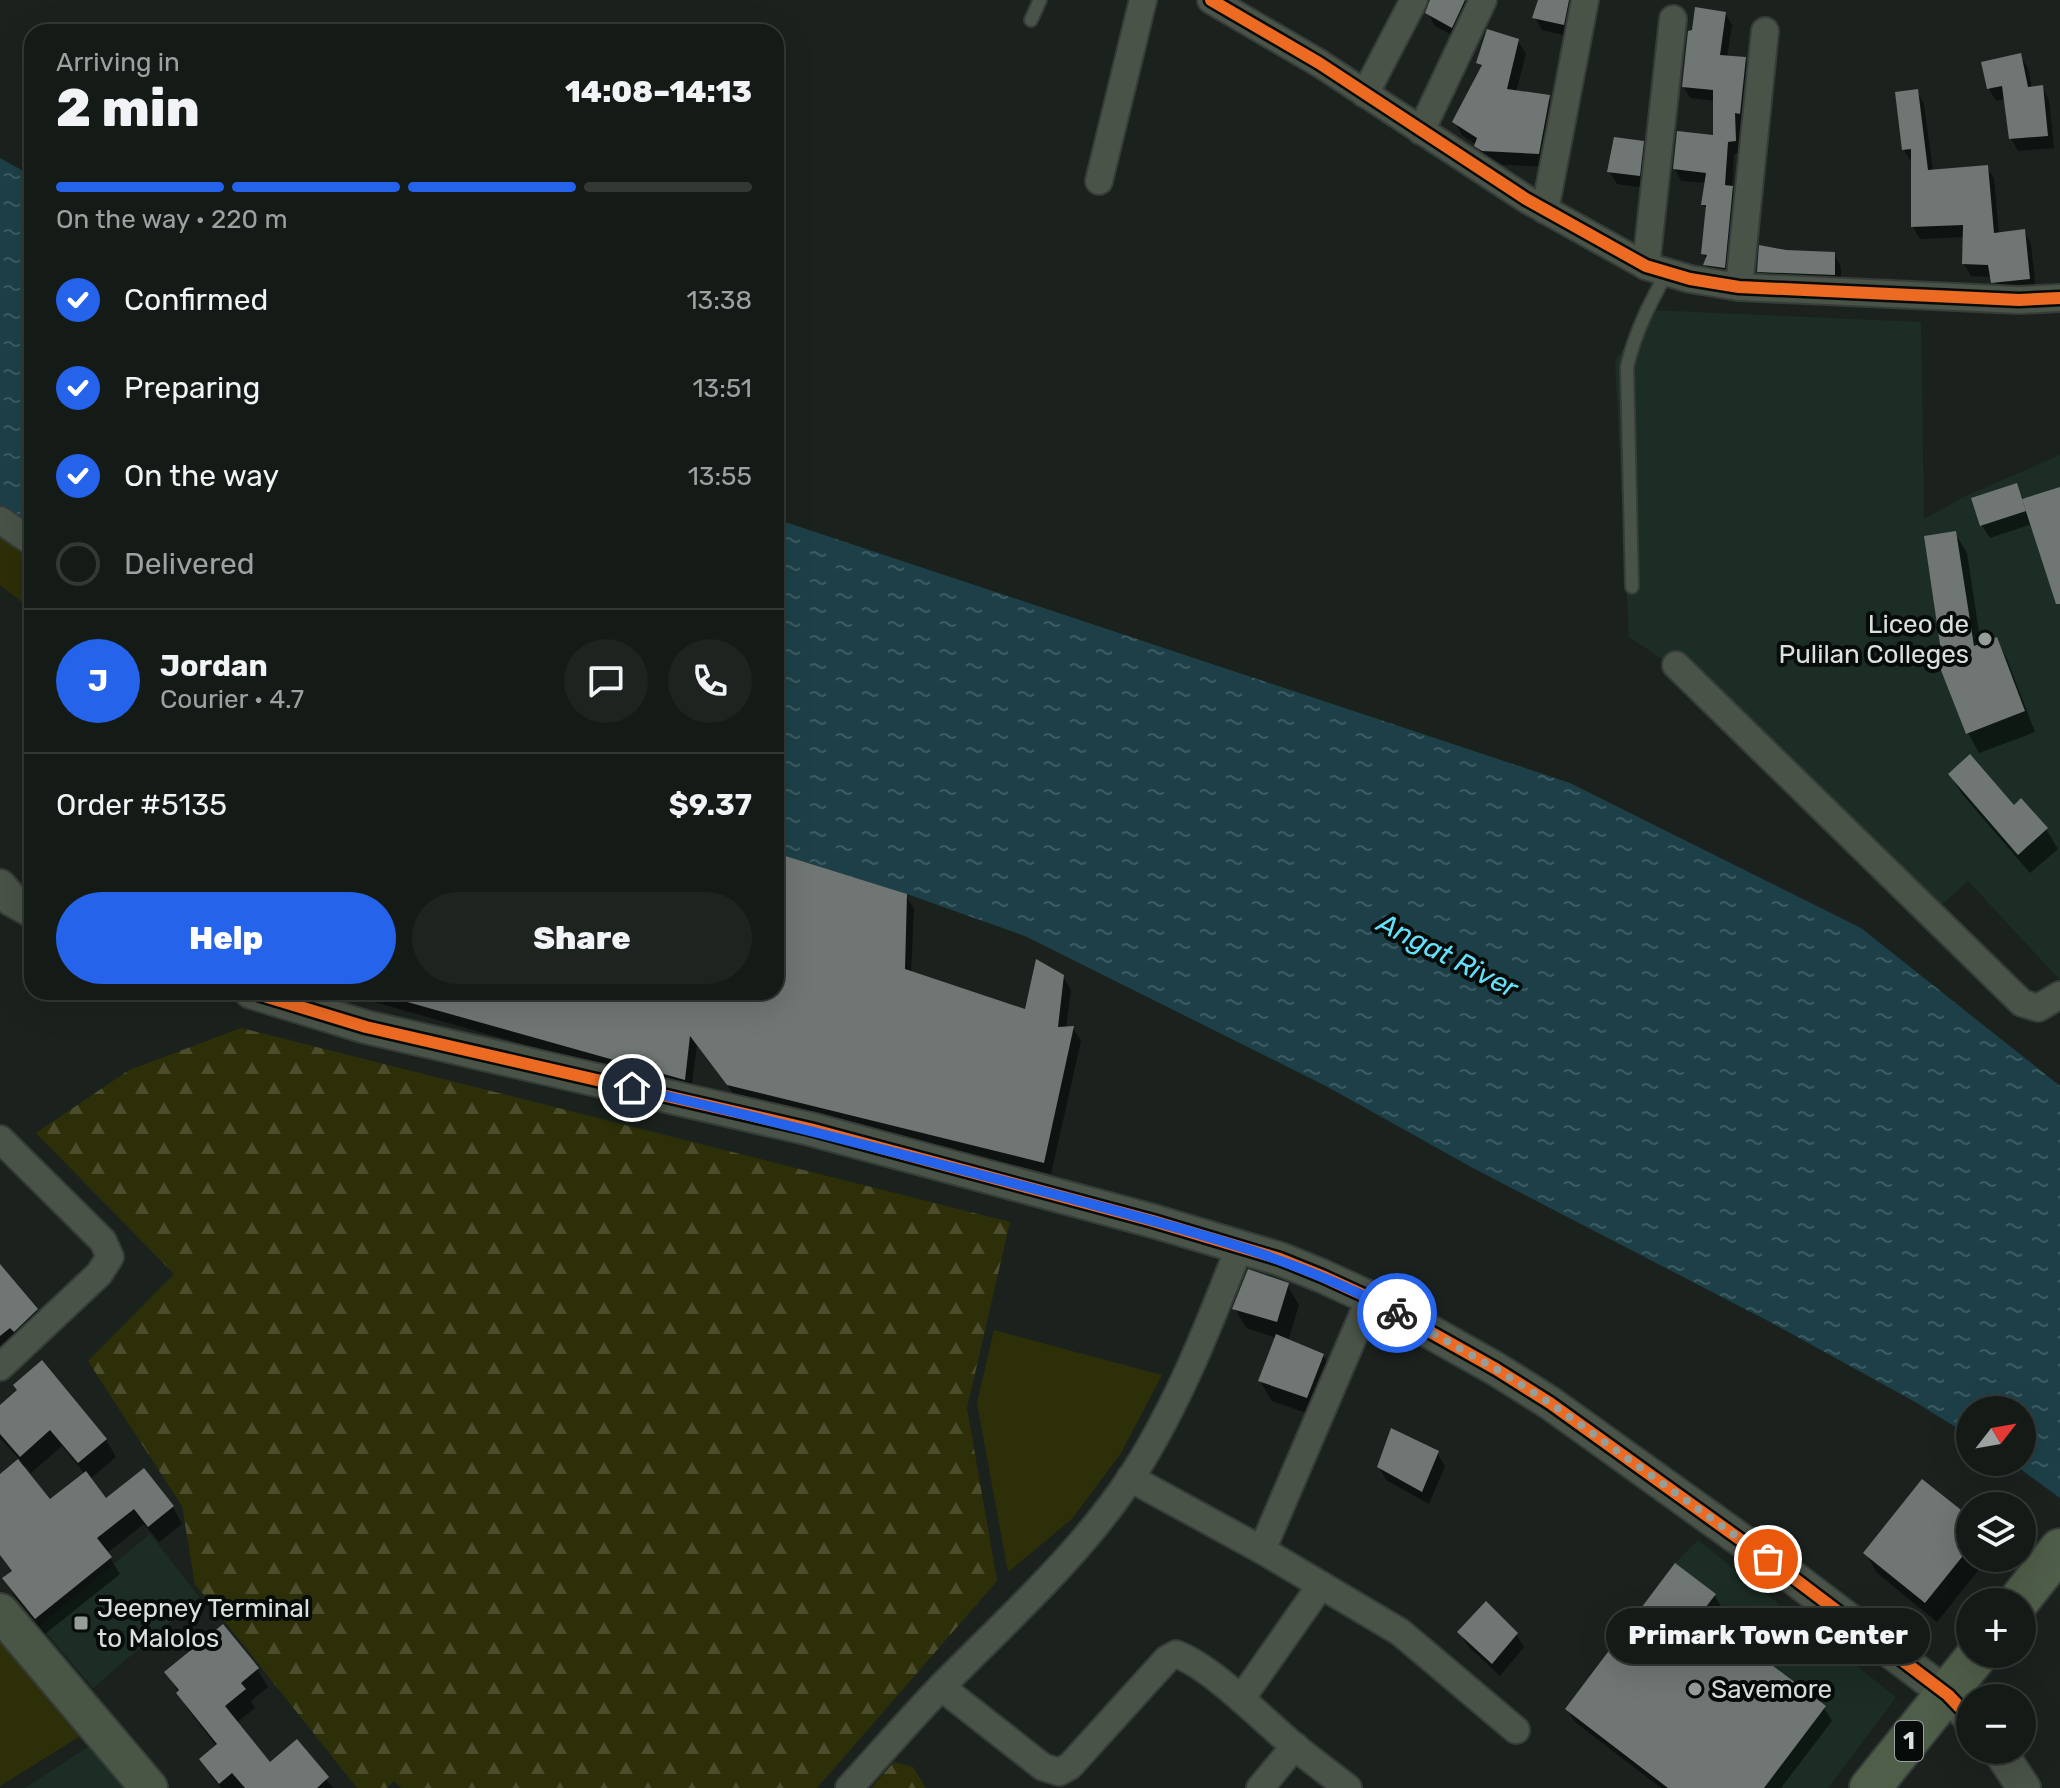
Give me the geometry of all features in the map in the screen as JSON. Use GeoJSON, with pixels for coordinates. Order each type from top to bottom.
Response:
{"type":"FeatureCollection","features":[{"type":"Feature","properties":{"kind":"main road"},"geometry":{"type":"LineString","coordinates":[[2029,1588],[2060,1549]]}},
{"type":"Feature","properties":{"kind":"main road"},"geometry":{"type":"LineString","coordinates":[[0,1612],[149,1788]]}},
{"type":"Feature","properties":{"kind":"main road","name":"1"},"geometry":{"type":"LineString","coordinates":[[1870,1788],[1956,1709]]}},
{"type":"Feature","properties":{"kind":"street"},"geometry":{"type":"LineString","coordinates":[[1099,181],[1143,0]]}},
{"type":"Feature","properties":{"kind":"street"},"geometry":{"type":"LineString","coordinates":[[1211,0],[1545,210],[1657,269],[1739,287],[2019,300],[2060,298]]}},
{"type":"Feature","properties":{"kind":"street"},"geometry":{"type":"LineString","coordinates":[[1365,94],[1414,0]]}},
{"type":"Feature","properties":{"kind":"street"},"geometry":{"type":"LineString","coordinates":[[1421,131],[1483,0]]}},
{"type":"Feature","properties":{"kind":"street"},"geometry":{"type":"LineString","coordinates":[[1545,210],[1585,0]]}},
{"type":"Feature","properties":{"kind":"street"},"geometry":{"type":"LineString","coordinates":[[1657,269],[1673,19]]}},
{"type":"Feature","properties":{"kind":"street"},"geometry":{"type":"LineString","coordinates":[[1739,287],[1765,31]]}},
{"type":"Feature","properties":{"kind":"street"},"geometry":{"type":"LineString","coordinates":[[0,520],[24,536]]}},
{"type":"Feature","properties":{"kind":"street"},"geometry":{"type":"LineString","coordinates":[[1676,665],[2022,1003],[2038,1008],[2060,995]]}},
{"type":"Feature","properties":{"kind":"street"},"geometry":{"type":"LineString","coordinates":[[0,886],[11,899],[24,906]]}},
{"type":"Feature","properties":{"kind":"street"},"geometry":{"type":"LineString","coordinates":[[277,1000],[366,1027],[810,1129],[1153,1221],[1280,1259],[1370,1298],[1496,1369],[1561,1411],[1791,1576],[1956,1704]]}},
{"type":"Feature","properties":{"kind":"street"},"geometry":{"type":"LineString","coordinates":[[0,1139],[103,1241],[110,1257],[99,1274],[0,1367]]}},
{"type":"Feature","properties":{"kind":"street"},"geometry":{"type":"LineString","coordinates":[[849,1788],[941,1687],[1046,1583],[1130,1478],[1168,1414],[1201,1346],[1239,1248]]}},
{"type":"Feature","properties":{"kind":"street"},"geometry":{"type":"LineString","coordinates":[[1262,1550],[1370,1298]]}},
{"type":"Feature","properties":{"kind":"street"},"geometry":{"type":"LineString","coordinates":[[1130,1478],[1262,1550],[1400,1632],[1516,1730]]}},
{"type":"Feature","properties":{"kind":"street"},"geometry":{"type":"LineString","coordinates":[[1241,1699],[1321,1585]]}},
{"type":"Feature","properties":{"kind":"street"},"geometry":{"type":"LineString","coordinates":[[941,1687],[1043,1767],[1059,1772],[1070,1766],[1167,1659],[1176,1654],[1187,1658],[1241,1699],[1348,1788]]}},
{"type":"Feature","properties":{"kind":"street"},"geometry":{"type":"LineString","coordinates":[[1260,1788],[1295,1746]]}},
{"type":"Feature","properties":{"kind":"street"},"geometry":{"type":"LineString","coordinates":[[2008,1764],[2024,1788]]}},
{"type":"Feature","properties":{"kind":"lane"},"geometry":{"type":"LineString","coordinates":[[1031,20],[1040,0]]}},
{"type":"Feature","properties":{"kind":"lane"},"geometry":{"type":"LineString","coordinates":[[1632,587],[1627,367],[1657,269]]}},
{"type":"Feature","properties":{"kind":"shaded area"},"geometry":{"type":"Polygon","coordinates":[[[1650,310],[1921,322],[1924,519],[1968,495],[2060,455],[2060,980],[1968,881],[1932,913],[1693,680],[1629,637],[1615,361],[1650,310]]]}},
{"type":"Feature","properties":{"kind":"shaded area"},"geometry":{"type":"Polygon","coordinates":[[[150,1534],[199,1597],[93,1688],[40,1625],[150,1534]]]}},
{"type":"Feature","properties":{"kind":"shaded area"},"geometry":{"type":"Polygon","coordinates":[[[1698,1540],[1896,1697],[1828,1788],[1668,1788],[1565,1709],[1675,1563],[1698,1540]]]}},
{"type":"Feature","properties":{"kind":"shaded area"},"geometry":{"type":"Polygon","coordinates":[[[97,1741],[135,1788],[25,1788],[97,1741]]]}},
{"type":"Feature","properties":{"kind":"green space"},"geometry":{"type":"Polygon","coordinates":[[[0,510],[24,526],[24,604],[0,585],[0,510]]]}},
{"type":"Feature","properties":{"kind":"green space"},"geometry":{"type":"Polygon","coordinates":[[[241,1028],[1010,1222],[967,1408],[997,1581],[817,1788],[401,1788],[394,1781],[387,1788],[357,1788],[195,1584],[182,1506],[88,1361],[174,1274],[36,1133],[129,1070],[241,1028]]]}},
{"type":"Feature","properties":{"kind":"green space"},"geometry":{"type":"Polygon","coordinates":[[[994,1330],[1162,1375],[1121,1453],[1072,1519],[1008,1572],[977,1403],[994,1330]]]}},
{"type":"Feature","properties":{"kind":"green space"},"geometry":{"type":"Polygon","coordinates":[[[0,1642],[82,1735],[0,1786],[0,1642]]]}},
{"type":"Feature","properties":{"kind":"green space"},"geometry":{"type":"Polygon","coordinates":[[[894,1762],[913,1767],[926,1788],[871,1788],[894,1762]]]}},
{"type":"Feature","properties":{"kind":"water"},"geometry":{"type":"Polygon","coordinates":[[[0,158],[24,172],[24,526],[0,510],[0,158]]]}},
{"type":"Feature","properties":{"kind":"water","name":"Angat River"},"geometry":{"type":"Polygon","coordinates":[[[784,522],[1570,783],[1861,928],[2060,1086],[2060,1498],[2030,1476],[2036,1476],[2036,1396],[1956,1396],[1956,1427],[1772,1323],[1473,1168],[1326,1086],[1025,936],[907,894],[784,856],[784,522]]]}},
{"type":"Feature","properties":{"kind":"building"},"geometry":{"type":"Polygon","coordinates":[[[1430,0],[1465,0],[1452,28],[1425,13],[1430,0]]]}},
{"type":"Feature","properties":{"kind":"building"},"geometry":{"type":"Polygon","coordinates":[[[1538,0],[1569,0],[1564,25],[1532,18],[1538,0]]]}},
{"type":"Feature","properties":{"kind":"building"},"geometry":{"type":"Polygon","coordinates":[[[1695,7],[1726,12],[1720,55],[1746,57],[1740,114],[1735,113],[1736,141],[1728,142],[1725,185],[1733,186],[1725,268],[1703,265],[1707,255],[1701,254],[1706,205],[1701,205],[1706,173],[1673,169],[1677,131],[1713,135],[1713,90],[1682,87],[1688,31],[1692,30],[1695,7]]]}},
{"type":"Feature","properties":{"kind":"building"},"geometry":{"type":"Polygon","coordinates":[[[1487,29],[1519,39],[1507,89],[1550,95],[1539,154],[1482,151],[1474,146],[1477,138],[1452,122],[1482,65],[1476,63],[1487,29]]]}},
{"type":"Feature","properties":{"kind":"building"},"geometry":{"type":"Polygon","coordinates":[[[2021,53],[2028,87],[2043,85],[2048,136],[2009,139],[2002,86],[1987,89],[1981,62],[2021,53]]]}},
{"type":"Feature","properties":{"kind":"building"},"geometry":{"type":"Polygon","coordinates":[[[1918,89],[1928,170],[1988,165],[1994,233],[2025,229],[2030,279],[1991,283],[1988,265],[1962,264],[1963,225],[1911,227],[1911,149],[1902,150],[1895,92],[1918,89]]]}},
{"type":"Feature","properties":{"kind":"building"},"geometry":{"type":"Polygon","coordinates":[[[1614,137],[1644,141],[1640,176],[1607,172],[1614,137]]]}},
{"type":"Feature","properties":{"kind":"building"},"geometry":{"type":"Polygon","coordinates":[[[1759,245],[1786,250],[1835,252],[1835,275],[1757,272],[1759,245]]]}},
{"type":"Feature","properties":{"kind":"building"},"geometry":{"type":"Polygon","coordinates":[[[2017,483],[2026,511],[1980,526],[1971,498],[2017,483]]]}},
{"type":"Feature","properties":{"kind":"building"},"geometry":{"type":"Polygon","coordinates":[[[2060,487],[2060,604],[2056,604],[2022,499],[2060,487]]]}},
{"type":"Feature","properties":{"kind":"building"},"geometry":{"type":"Polygon","coordinates":[[[1956,531],[1974,646],[1997,637],[2025,711],[1966,734],[1937,660],[1942,658],[1924,536],[1956,531]]]}},
{"type":"Feature","properties":{"kind":"building"},"geometry":{"type":"Polygon","coordinates":[[[1970,754],[2014,805],[2021,798],[2048,828],[2018,855],[1948,774],[1970,754]]]}},
{"type":"Feature","properties":{"kind":"building"},"geometry":{"type":"Polygon","coordinates":[[[784,856],[907,894],[905,969],[1025,1009],[1036,959],[1064,975],[1058,1027],[1074,1026],[1044,1163],[727,1085],[690,1036],[685,1080],[400,1000],[784,1000],[784,856]]]}},
{"type":"Feature","properties":{"kind":"building"},"geometry":{"type":"Polygon","coordinates":[[[0,1264],[38,1309],[14,1332],[10,1328],[0,1336],[0,1264]]]}},
{"type":"Feature","properties":{"kind":"building"},"geometry":{"type":"Polygon","coordinates":[[[1248,1269],[1289,1283],[1277,1322],[1232,1309],[1248,1269]]]}},
{"type":"Feature","properties":{"kind":"building"},"geometry":{"type":"Polygon","coordinates":[[[1276,1334],[1324,1354],[1307,1398],[1258,1381],[1276,1334]]]}},
{"type":"Feature","properties":{"kind":"building"},"geometry":{"type":"Polygon","coordinates":[[[42,1360],[107,1439],[78,1463],[50,1430],[20,1457],[0,1434],[0,1405],[17,1390],[13,1385],[42,1360]]]}},
{"type":"Feature","properties":{"kind":"building"},"geometry":{"type":"Polygon","coordinates":[[[1391,1428],[1439,1451],[1422,1492],[1377,1467],[1391,1428]]]}},
{"type":"Feature","properties":{"kind":"building"},"geometry":{"type":"Polygon","coordinates":[[[18,1459],[50,1499],[86,1471],[106,1498],[144,1468],[174,1506],[148,1527],[134,1509],[97,1538],[112,1557],[35,1619],[2,1578],[12,1571],[0,1555],[0,1474],[18,1459]]]}},
{"type":"Feature","properties":{"kind":"building"},"geometry":{"type":"Polygon","coordinates":[[[1922,1479],[1956,1506],[1956,1564],[1925,1603],[1863,1553],[1922,1479]]]}},
{"type":"Feature","properties":{"kind":"building"},"geometry":{"type":"Polygon","coordinates":[[[1675,1563],[1716,1594],[1702,1612],[1826,1706],[1764,1788],[1668,1788],[1565,1709],[1675,1563]]]}},
{"type":"Feature","properties":{"kind":"building"},"geometry":{"type":"Polygon","coordinates":[[[1486,1601],[1518,1633],[1492,1664],[1457,1632],[1486,1601]]]}},
{"type":"Feature","properties":{"kind":"building"},"geometry":{"type":"Polygon","coordinates":[[[223,1624],[259,1668],[241,1683],[246,1689],[225,1706],[270,1762],[297,1739],[329,1777],[317,1788],[245,1788],[232,1773],[219,1784],[199,1759],[217,1744],[176,1693],[179,1690],[164,1672],[223,1624]]]}},
{"type":"Feature","properties":{"kind":"cycle path"},"geometry":{"type":"LineString","coordinates":[[1211,0],[1319,63],[1526,199],[1646,266],[1690,279],[1739,287],[2019,300],[2060,298]]}},
{"type":"Feature","properties":{"kind":"cycle path"},"geometry":{"type":"LineString","coordinates":[[277,1000],[366,1027],[810,1129],[1153,1221],[1280,1259],[1322,1276],[1370,1298],[1550,1403],[1791,1576],[1956,1703]]}},
{"type":"Feature","properties":{"kind":"way so far"},"geometry":{"type":"LineString","coordinates":[[1397,1313],[1550,1403],[1768,1559]]}},
{"type":"Feature","properties":{"kind":"place","name":"Liceo de Pulilan Colleges"},"geometry":{"type":"Point","coordinates":[1985,639]}},
{"type":"Feature","properties":{"kind":"place","name":"Primark Town Center"},"geometry":{"type":"Point","coordinates":[1768,1559]}},
{"type":"Feature","properties":{"kind":"place","name":"Jeepney Terminal to Malolos"},"geometry":{"type":"Point","coordinates":[81,1623]}},
{"type":"Feature","properties":{"kind":"place","name":"Savemore"},"geometry":{"type":"Point","coordinates":[1695,1689]}},
{"type":"Feature","properties":{"kind":"route"},"geometry":{"type":"LineString","coordinates":[[632,1088],[810,1129],[1153,1221],[1280,1259],[1397,1313]]}}]}
